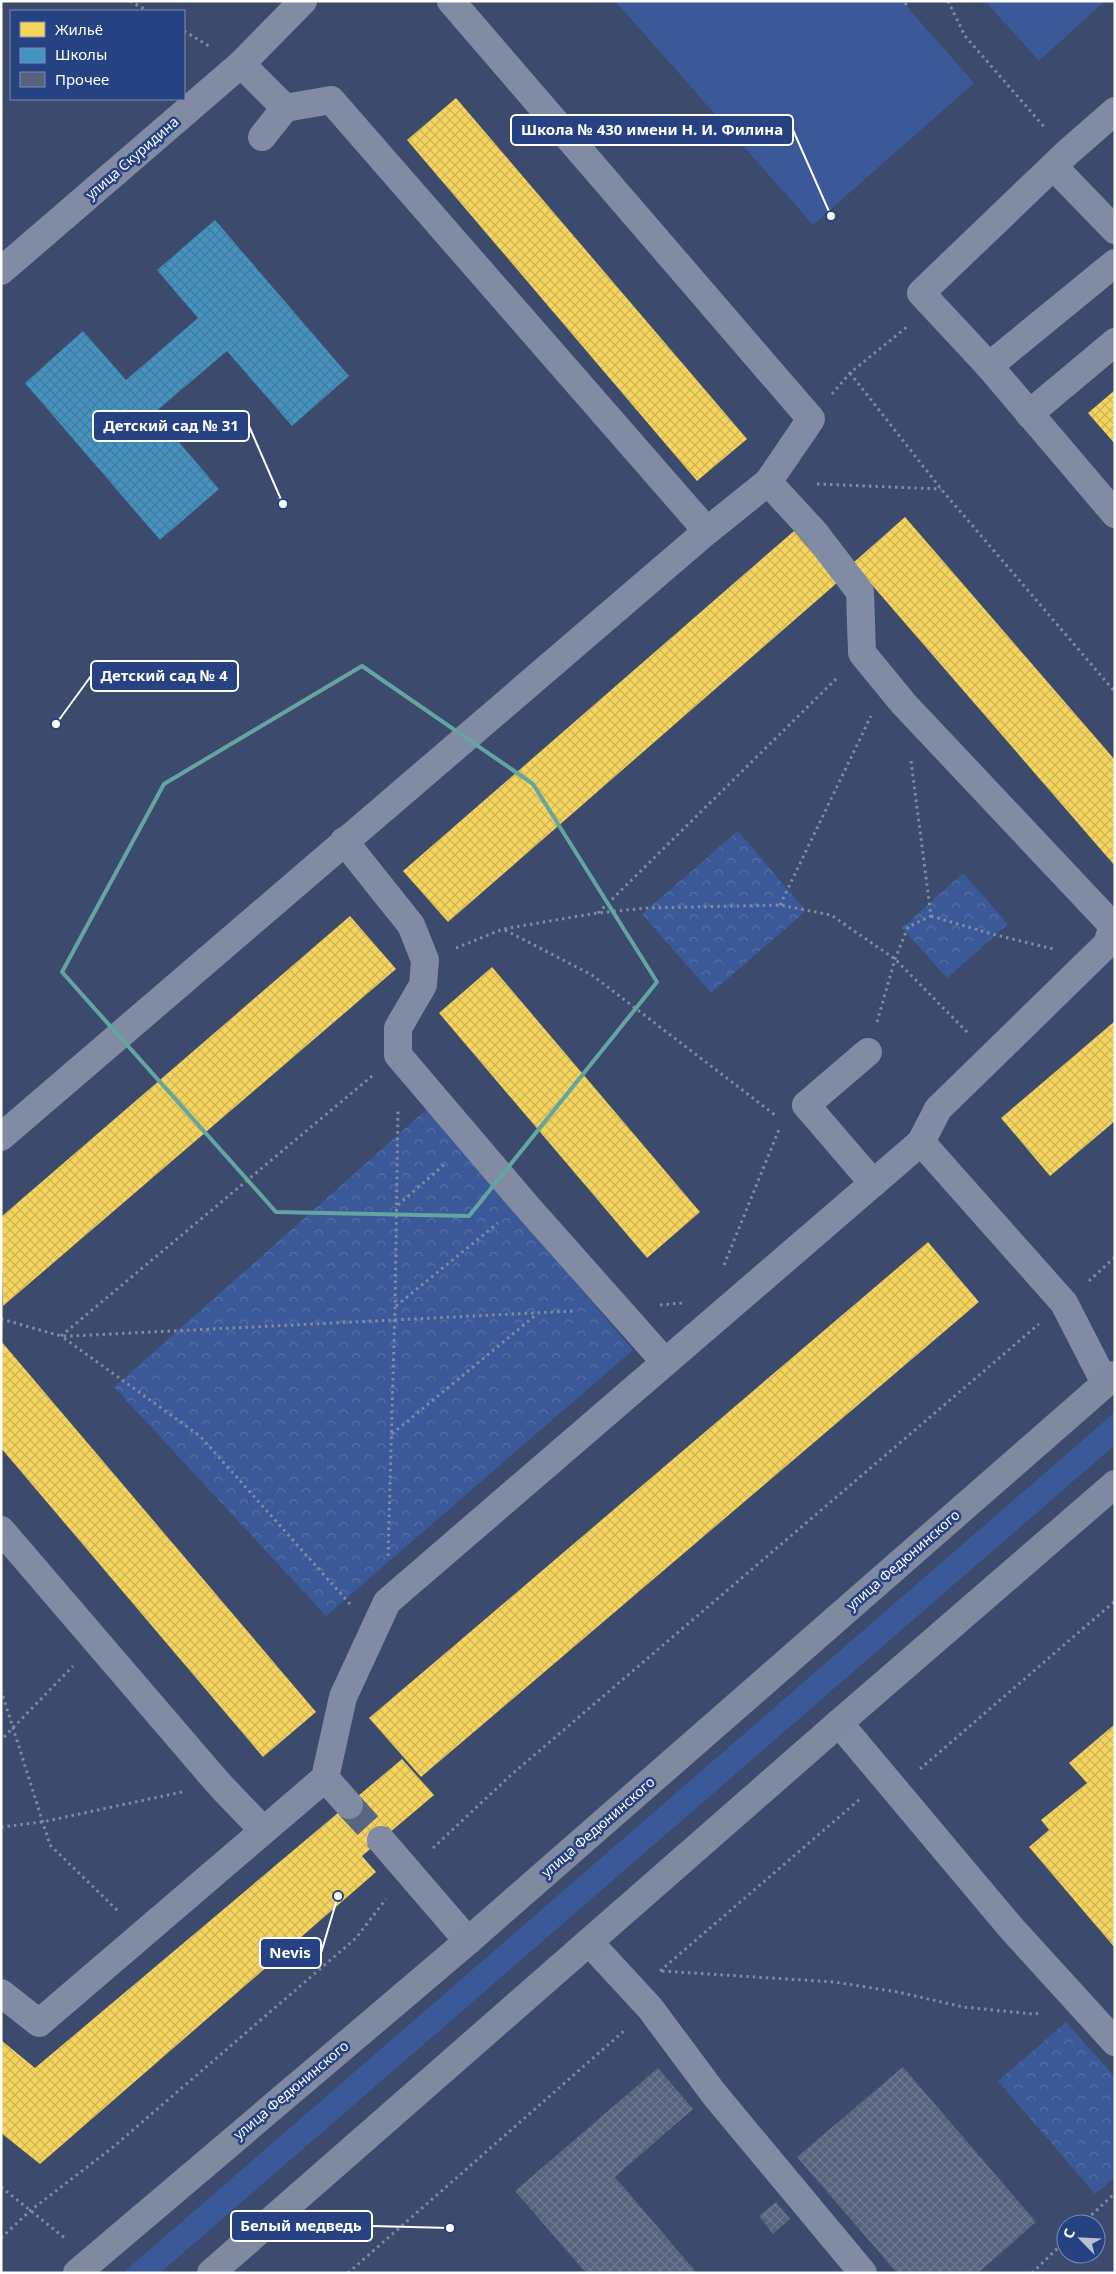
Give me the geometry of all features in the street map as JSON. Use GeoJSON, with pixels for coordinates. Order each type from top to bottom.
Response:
{"type":"FeatureCollection","features":[{"type":"Feature","properties":{"kind":"main road","name":"улица Федюнинского"},"geometry":{"type":"LineString","coordinates":[[84,2266],[468,1940],[1110,1379]]}},
{"type":"Feature","properties":{"kind":"main road"},"geometry":{"type":"LineString","coordinates":[[210,2273],[838,1723],[1115,1484]]}},
{"type":"Feature","properties":{"kind":"street","name":"улица Скуридина"},"geometry":{"type":"LineString","coordinates":[[1,271],[241,64],[303,1]]}},
{"type":"Feature","properties":{"kind":"street"},"geometry":{"type":"LineString","coordinates":[[1,1137],[707,531],[768,482],[811,419],[451,1]]}},
{"type":"Feature","properties":{"kind":"street"},"geometry":{"type":"LineString","coordinates":[[241,64],[285,108]]}},
{"type":"Feature","properties":{"kind":"street"},"geometry":{"type":"LineString","coordinates":[[262,137],[285,108],[330,100],[707,531]]}},
{"type":"Feature","properties":{"kind":"street"},"geometry":{"type":"LineString","coordinates":[[1115,111],[921,292],[989,366],[1115,514]]}},
{"type":"Feature","properties":{"kind":"street"},"geometry":{"type":"LineString","coordinates":[[1061,160],[1115,230]]}},
{"type":"Feature","properties":{"kind":"street"},"geometry":{"type":"LineString","coordinates":[[989,366],[1115,263]]}},
{"type":"Feature","properties":{"kind":"street"},"geometry":{"type":"LineString","coordinates":[[1029,414],[1115,342]]}},
{"type":"Feature","properties":{"kind":"street"},"geometry":{"type":"LineString","coordinates":[[1,1993],[39,2023],[262,1829],[325,1778],[343,1697],[387,1602],[665,1362],[715,1307],[873,1183],[921,1142],[938,1109],[1107,944],[1113,926],[895,693],[862,653],[860,592],[815,533],[768,482]]}},
{"type":"Feature","properties":{"kind":"street"},"geometry":{"type":"LineString","coordinates":[[344,841],[411,925],[425,960],[423,985],[398,1028],[398,1055],[616,1308],[665,1362]]}},
{"type":"Feature","properties":{"kind":"street"},"geometry":{"type":"LineString","coordinates":[[868,1052],[806,1105],[873,1183]]}},
{"type":"Feature","properties":{"kind":"street"},"geometry":{"type":"LineString","coordinates":[[921,1142],[1064,1302],[1110,1379]]}},
{"type":"Feature","properties":{"kind":"street"},"geometry":{"type":"LineString","coordinates":[[1,1530],[219,1784],[262,1829]]}},
{"type":"Feature","properties":{"kind":"street"},"geometry":{"type":"LineString","coordinates":[[838,1723],[1012,1929],[1115,2042]]}},
{"type":"Feature","properties":{"kind":"street"},"geometry":{"type":"LineString","coordinates":[[325,1778],[349,1805]]}},
{"type":"Feature","properties":{"kind":"street"},"geometry":{"type":"LineString","coordinates":[[381,1840],[468,1940]]}},
{"type":"Feature","properties":{"kind":"street"},"geometry":{"type":"LineString","coordinates":[[589,1942],[650,2008],[714,2094],[863,2273]]}},
{"type":"Feature","properties":{"kind":"path"},"geometry":{"type":"LineString","coordinates":[[130,1],[146,10]]}},
{"type":"Feature","properties":{"kind":"path"},"geometry":{"type":"LineString","coordinates":[[905,5],[908,1]]}},
{"type":"Feature","properties":{"kind":"path"},"geometry":{"type":"LineString","coordinates":[[948,1],[965,36],[1061,160]]}},
{"type":"Feature","properties":{"kind":"path"},"geometry":{"type":"LineString","coordinates":[[933,306],[850,374],[941,489],[1115,692]]}},
{"type":"Feature","properties":{"kind":"path"},"geometry":{"type":"LineString","coordinates":[[768,482],[941,489]]}},
{"type":"Feature","properties":{"kind":"path"},"geometry":{"type":"LineString","coordinates":[[597,913],[862,653]]}},
{"type":"Feature","properties":{"kind":"path"},"geometry":{"type":"LineString","coordinates":[[780,905],[895,693]]}},
{"type":"Feature","properties":{"kind":"path"},"geometry":{"type":"LineString","coordinates":[[895,693],[931,916]]}},
{"type":"Feature","properties":{"kind":"path"},"geometry":{"type":"LineString","coordinates":[[425,960],[503,929],[597,913],[647,908],[780,905],[831,915],[895,959],[992,1058]]}},
{"type":"Feature","properties":{"kind":"path"},"geometry":{"type":"LineString","coordinates":[[868,1052],[895,959],[908,927],[931,916],[992,934],[1094,958]]}},
{"type":"Feature","properties":{"kind":"path"},"geometry":{"type":"LineString","coordinates":[[1,1319],[61,1336],[616,1308],[715,1307],[783,1121],[592,975],[503,929]]}},
{"type":"Feature","properties":{"kind":"path"},"geometry":{"type":"LineString","coordinates":[[387,1602],[398,1205],[398,1055]]}},
{"type":"Feature","properties":{"kind":"path"},"geometry":{"type":"LineString","coordinates":[[61,1336],[398,1055]]}},
{"type":"Feature","properties":{"kind":"path"},"geometry":{"type":"LineString","coordinates":[[398,1205],[471,1140]]}},
{"type":"Feature","properties":{"kind":"path"},"geometry":{"type":"LineString","coordinates":[[395,1306],[524,1202]]}},
{"type":"Feature","properties":{"kind":"path"},"geometry":{"type":"LineString","coordinates":[[1,2238],[31,2210],[112,2148],[356,1938],[408,1871],[511,1775],[1115,1258]]}},
{"type":"Feature","properties":{"kind":"path"},"geometry":{"type":"LineString","coordinates":[[392,1434],[538,1313]]}},
{"type":"Feature","properties":{"kind":"path"},"geometry":{"type":"LineString","coordinates":[[61,1336],[200,1436],[374,1631]]}},
{"type":"Feature","properties":{"kind":"path"},"geometry":{"type":"LineString","coordinates":[[348,2273],[650,2008],[640,1989],[886,1778],[909,1778],[1115,1601]]}},
{"type":"Feature","properties":{"kind":"path"},"geometry":{"type":"LineString","coordinates":[[4,1737],[98,1642]]}},
{"type":"Feature","properties":{"kind":"path"},"geometry":{"type":"LineString","coordinates":[[1,1690],[14,1726],[50,1845],[142,1934]]}},
{"type":"Feature","properties":{"kind":"path"},"geometry":{"type":"LineString","coordinates":[[1,1827],[42,1822],[219,1784]]}},
{"type":"Feature","properties":{"kind":"path"},"geometry":{"type":"LineString","coordinates":[[661,1971],[834,1982],[898,1992],[963,2007],[1033,2014],[1082,2008]]}},
{"type":"Feature","properties":{"kind":"path"},"geometry":{"type":"LineString","coordinates":[[1,2187],[31,2210],[84,2266]]}},
{"type":"Feature","properties":{"kind":"path"},"geometry":{"type":"LineString","coordinates":[[1093,2214],[1115,2193]]}},
{"type":"Feature","properties":{"kind":"path"},"geometry":{"type":"LineString","coordinates":[[1032,2273],[1056,2250]]}},
{"type":"Feature","properties":{"kind":"highlighted area"},"geometry":{"type":"Polygon","coordinates":[[[362,666],[533,784],[657,982],[469,1216],[276,1212],[62,972],[164,784],[362,666]]]}},
{"type":"Feature","properties":{"kind":"green space"},"geometry":{"type":"Polygon","coordinates":[[[615,1],[902,1],[974,83],[813,225],[615,1]]]}},
{"type":"Feature","properties":{"kind":"green space"},"geometry":{"type":"Polygon","coordinates":[[[985,1],[1105,1],[1039,61],[985,1]]]}},
{"type":"Feature","properties":{"kind":"green space"},"geometry":{"type":"Polygon","coordinates":[[[738,831],[806,911],[711,993],[642,914],[738,831]]]}},
{"type":"Feature","properties":{"kind":"green space"},"geometry":{"type":"Polygon","coordinates":[[[963,873],[1008,924],[947,978],[902,928],[963,873]]]}},
{"type":"Feature","properties":{"kind":"green space"},"geometry":{"type":"Polygon","coordinates":[[[427,1109],[633,1350],[326,1616],[114,1387],[427,1109]]]}},
{"type":"Feature","properties":{"kind":"green space"},"geometry":{"type":"Polygon","coordinates":[[[1115,1412],[1115,1445],[160,2273],[128,2273],[125,2271],[1115,1412]]]}},
{"type":"Feature","properties":{"kind":"green space"},"geometry":{"type":"Polygon","coordinates":[[[1066,2022],[1115,2077],[1115,2177],[1095,2194],[998,2081],[1066,2022]]]}},
{"type":"Feature","properties":{"kind":"building: Жильё"},"geometry":{"type":"Polygon","coordinates":[[[456,98],[747,439],[697,481],[407,140],[456,98]]]}},
{"type":"Feature","properties":{"kind":"building: Жильё"},"geometry":{"type":"Polygon","coordinates":[[[1115,390],[1115,444],[1088,413],[1115,390]]]}},
{"type":"Feature","properties":{"kind":"building: Жильё"},"geometry":{"type":"Polygon","coordinates":[[[905,517],[1115,760],[1115,866],[853,563],[905,517]]]}},
{"type":"Feature","properties":{"kind":"building: Жильё"},"geometry":{"type":"Polygon","coordinates":[[[794,531],[838,582],[448,922],[403,871],[794,531]]]}},
{"type":"Feature","properties":{"kind":"building: Жильё"},"geometry":{"type":"Polygon","coordinates":[[[350,916],[396,969],[3,1306],[1,1217],[350,916]]]}},
{"type":"Feature","properties":{"kind":"building: Жильё"},"geometry":{"type":"Polygon","coordinates":[[[492,967],[700,1212],[647,1258],[439,1013],[492,967]]]}},
{"type":"Feature","properties":{"kind":"building: Жильё"},"geometry":{"type":"Polygon","coordinates":[[[1115,1021],[1115,1121],[1050,1176],[1001,1118],[1115,1021]]]}},
{"type":"Feature","properties":{"kind":"building: Жильё"},"geometry":{"type":"Polygon","coordinates":[[[928,1242],[979,1302],[421,1777],[369,1718],[928,1242]]]}},
{"type":"Feature","properties":{"kind":"building: Жильё"},"geometry":{"type":"Polygon","coordinates":[[[1,1341],[316,1712],[263,1757],[1,1448],[1,1341]]]}},
{"type":"Feature","properties":{"kind":"building: Жильё"},"geometry":{"type":"Polygon","coordinates":[[[1115,1724],[1115,1948],[1029,1847],[1049,1830],[1041,1820],[1087,1783],[1069,1763],[1115,1724]]]}},
{"type":"Feature","properties":{"kind":"building: Жильё"},"geometry":{"type":"Polygon","coordinates":[[[402,1759],[434,1795],[362,1856],[376,1872],[40,2164],[1,2133],[1,2040],[35,2068],[402,1759]]]}},
{"type":"Feature","properties":{"kind":"building: Школы"},"geometry":{"type":"Polygon","coordinates":[[[215,220],[349,376],[292,426],[227,351],[154,413],[219,489],[160,540],[25,383],[83,331],[126,380],[198,318],[157,270],[215,220]]]}},
{"type":"Feature","properties":{"kind":"building: Прочее"},"geometry":{"type":"Polygon","coordinates":[[[903,2067],[1036,2222],[978,2273],[897,2273],[797,2157],[903,2067]]]}},
{"type":"Feature","properties":{"kind":"building: Прочее"},"geometry":{"type":"Polygon","coordinates":[[[658,2068],[693,2109],[615,2177],[697,2273],[586,2273],[515,2191],[658,2068]]]}},
{"type":"Feature","properties":{"kind":"building: Прочее"},"geometry":{"type":"Polygon","coordinates":[[[776,2202],[790,2219],[773,2234],[759,2216],[776,2202]]]}},
{"type":"Feature","properties":{"kind":"tunnel"},"geometry":{"type":"LineString","coordinates":[[349,1805],[381,1840]]}},
{"type":"Feature","properties":{"kind":"place","name":"Школа № 430 имени Н. И. Филина"},"geometry":{"type":"Point","coordinates":[831,216]}},
{"type":"Feature","properties":{"kind":"place","name":"Детский сад № 31"},"geometry":{"type":"Point","coordinates":[283,504]}},
{"type":"Feature","properties":{"kind":"place","name":"Детский сад № 4"},"geometry":{"type":"Point","coordinates":[56,724]}},
{"type":"Feature","properties":{"kind":"place","name":"Nevis"},"geometry":{"type":"Point","coordinates":[338,1896]}},
{"type":"Feature","properties":{"kind":"place","name":"Белый медведь"},"geometry":{"type":"Point","coordinates":[450,2228]}}]}
